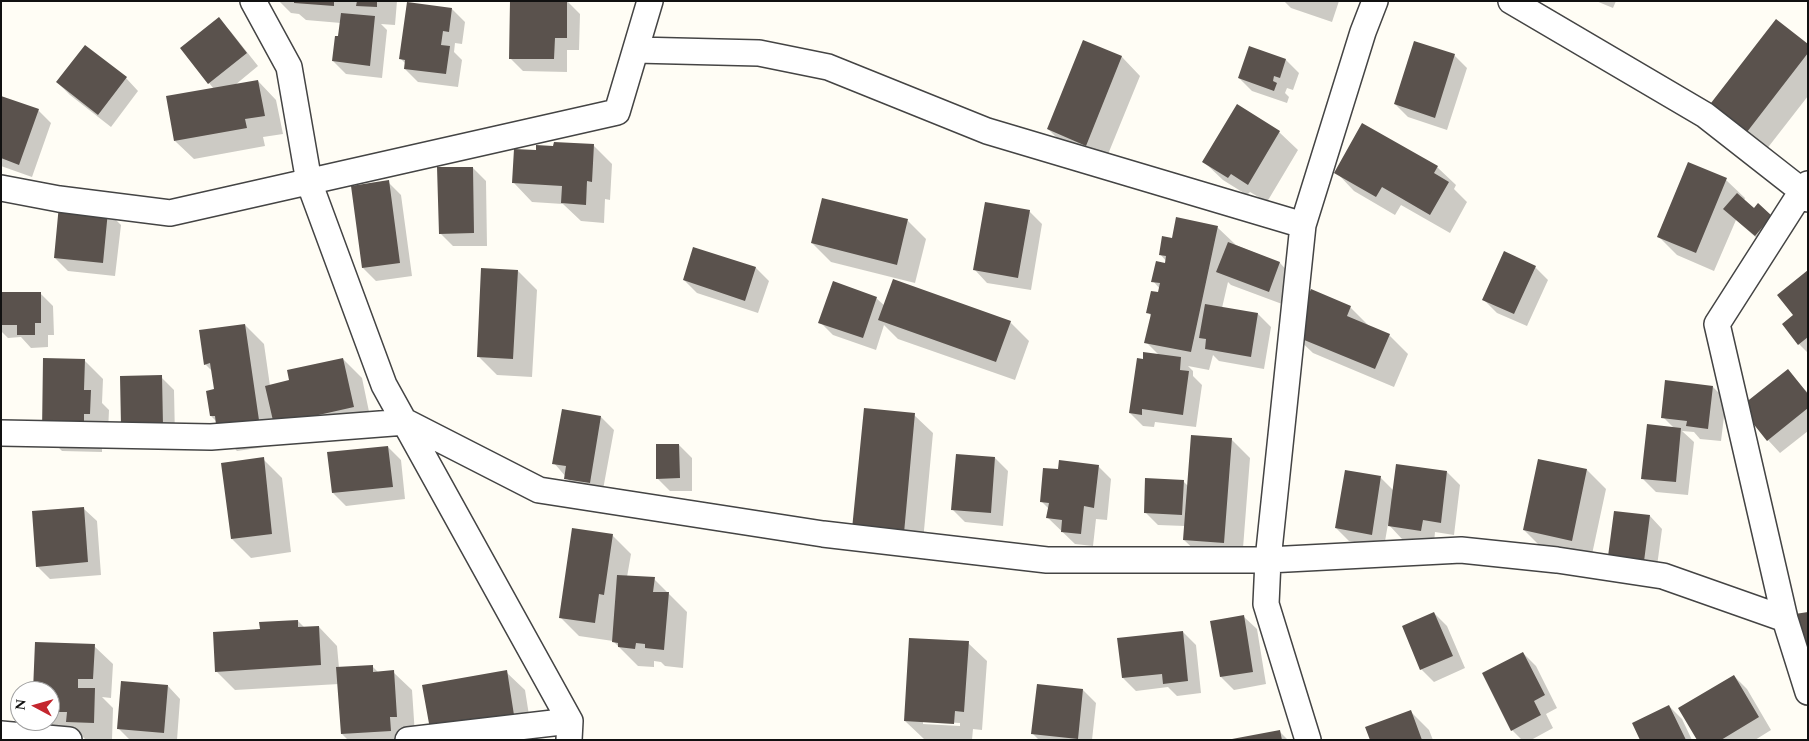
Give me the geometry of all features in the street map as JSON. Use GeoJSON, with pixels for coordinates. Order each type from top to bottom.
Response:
{"type":"FeatureCollection","features":[{"type":"Feature","properties":{"kind":"street"},"geometry":{"type":"LineString","coordinates":[[253,1],[289,67],[309,182],[384,385],[406,422],[570,730],[408,740]]}},
{"type":"Feature","properties":{"kind":"street"},"geometry":{"type":"LineString","coordinates":[[1,188],[59,199],[170,213],[617,112],[650,1]]}},
{"type":"Feature","properties":{"kind":"street"},"geometry":{"type":"LineString","coordinates":[[1308,740],[1266,604],[1268,560],[1303,225],[1375,1]]}},
{"type":"Feature","properties":{"kind":"street"},"geometry":{"type":"LineString","coordinates":[[1511,1],[1705,115],[1806,191],[1717,324],[1784,619],[1808,692]]}},
{"type":"Feature","properties":{"kind":"street"},"geometry":{"type":"LineString","coordinates":[[636,50],[759,53],[828,67],[986,131],[1303,225]]}},
{"type":"Feature","properties":{"kind":"street"},"geometry":{"type":"LineString","coordinates":[[1,433],[211,437],[406,422],[538,490],[823,534],[1046,560],[1268,560],[1461,550],[1557,560],[1663,576],[1784,619]]}},
{"type":"Feature","properties":{"kind":"street"},"geometry":{"type":"LineString","coordinates":[[1,734],[69,740]]}},
{"type":"Feature","properties":{"kind":"building"},"geometry":{"type":"Polygon","coordinates":[[[294,1],[334,1],[334,6],[294,3],[294,1]]]}},
{"type":"Feature","properties":{"kind":"building"},"geometry":{"type":"Polygon","coordinates":[[[357,1],[377,1],[377,7],[356,6],[357,1]]]}},
{"type":"Feature","properties":{"kind":"building"},"geometry":{"type":"Polygon","coordinates":[[[510,1],[567,1],[567,38],[555,38],[554,59],[509,59],[510,1]]]}},
{"type":"Feature","properties":{"kind":"building"},"geometry":{"type":"Polygon","coordinates":[[[407,2],[452,8],[449,32],[443,31],[441,45],[450,46],[446,74],[404,69],[405,60],[399,59],[407,2]]]}},
{"type":"Feature","properties":{"kind":"building"},"geometry":{"type":"Polygon","coordinates":[[[341,13],[375,16],[370,66],[332,61],[335,36],[338,36],[341,13]]]}},
{"type":"Feature","properties":{"kind":"building"},"geometry":{"type":"Polygon","coordinates":[[[219,17],[247,53],[208,84],[180,48],[219,17]]]}},
{"type":"Feature","properties":{"kind":"building"},"geometry":{"type":"Polygon","coordinates":[[[1776,19],[1808,44],[1808,53],[1747,132],[1711,103],[1776,19]]]}},
{"type":"Feature","properties":{"kind":"building"},"geometry":{"type":"Polygon","coordinates":[[[1083,40],[1122,56],[1086,146],[1047,129],[1083,40]]]}},
{"type":"Feature","properties":{"kind":"building"},"geometry":{"type":"Polygon","coordinates":[[[1414,41],[1455,54],[1435,118],[1394,104],[1414,41]]]}},
{"type":"Feature","properties":{"kind":"building"},"geometry":{"type":"Polygon","coordinates":[[[85,45],[127,77],[98,115],[56,82],[85,45]]]}},
{"type":"Feature","properties":{"kind":"building"},"geometry":{"type":"Polygon","coordinates":[[[1249,46],[1286,59],[1280,78],[1274,76],[1273,81],[1277,83],[1274,91],[1238,78],[1249,46]]]}},
{"type":"Feature","properties":{"kind":"building"},"geometry":{"type":"Polygon","coordinates":[[[258,80],[265,116],[245,119],[247,128],[174,141],[166,96],[258,80]]]}},
{"type":"Feature","properties":{"kind":"building"},"geometry":{"type":"Polygon","coordinates":[[[1,96],[39,109],[19,165],[1,158],[1,96]]]}},
{"type":"Feature","properties":{"kind":"building"},"geometry":{"type":"Polygon","coordinates":[[[1237,104],[1280,131],[1248,185],[1231,174],[1228,178],[1202,162],[1237,104]]]}},
{"type":"Feature","properties":{"kind":"building"},"geometry":{"type":"Polygon","coordinates":[[[1362,123],[1438,166],[1434,173],[1449,182],[1430,215],[1382,187],[1376,197],[1334,173],[1362,123]]]}},
{"type":"Feature","properties":{"kind":"building"},"geometry":{"type":"Polygon","coordinates":[[[554,142],[594,144],[592,182],[587,181],[586,205],[561,203],[562,186],[512,183],[514,149],[536,150],[536,145],[553,146],[554,142]]]}},
{"type":"Feature","properties":{"kind":"building"},"geometry":{"type":"Polygon","coordinates":[[[1688,162],[1727,178],[1696,253],[1657,237],[1688,162]]]}},
{"type":"Feature","properties":{"kind":"building"},"geometry":{"type":"Polygon","coordinates":[[[437,167],[473,167],[474,233],[439,234],[437,167]]]}},
{"type":"Feature","properties":{"kind":"building"},"geometry":{"type":"Polygon","coordinates":[[[389,180],[400,263],[362,268],[351,186],[389,180]]]}},
{"type":"Feature","properties":{"kind":"building"},"geometry":{"type":"Polygon","coordinates":[[[1737,193],[1754,208],[1758,203],[1772,216],[1755,236],[1723,209],[1737,193]]]}},
{"type":"Feature","properties":{"kind":"building"},"geometry":{"type":"Polygon","coordinates":[[[822,198],[908,219],[897,265],[811,243],[822,198]]]}},
{"type":"Feature","properties":{"kind":"building"},"geometry":{"type":"Polygon","coordinates":[[[985,202],[1030,210],[1018,278],[973,270],[985,202]]]}},
{"type":"Feature","properties":{"kind":"building"},"geometry":{"type":"Polygon","coordinates":[[[59,205],[108,211],[103,263],[54,258],[59,205]]]}},
{"type":"Feature","properties":{"kind":"building"},"geometry":{"type":"Polygon","coordinates":[[[1176,217],[1218,226],[1191,352],[1144,343],[1151,314],[1146,313],[1151,291],[1158,292],[1160,283],[1151,282],[1156,261],[1165,263],[1166,256],[1159,255],[1162,236],[1172,238],[1176,217]]]}},
{"type":"Feature","properties":{"kind":"building"},"geometry":{"type":"Polygon","coordinates":[[[1228,242],[1280,262],[1269,292],[1216,272],[1228,242]]]}},
{"type":"Feature","properties":{"kind":"building"},"geometry":{"type":"Polygon","coordinates":[[[693,247],[756,267],[745,301],[683,280],[693,247]]]}},
{"type":"Feature","properties":{"kind":"building"},"geometry":{"type":"Polygon","coordinates":[[[1504,251],[1536,266],[1514,314],[1482,300],[1504,251]]]}},
{"type":"Feature","properties":{"kind":"building"},"geometry":{"type":"Polygon","coordinates":[[[481,268],[518,270],[513,359],[477,357],[481,268]]]}},
{"type":"Feature","properties":{"kind":"building"},"geometry":{"type":"Polygon","coordinates":[[[1808,270],[1808,337],[1798,345],[1782,324],[1793,315],[1777,295],[1808,270]]]}},
{"type":"Feature","properties":{"kind":"building"},"geometry":{"type":"Polygon","coordinates":[[[893,279],[1011,321],[996,362],[878,320],[893,279]]]}},
{"type":"Feature","properties":{"kind":"building"},"geometry":{"type":"Polygon","coordinates":[[[833,281],[877,297],[863,338],[818,323],[833,281]]]}},
{"type":"Feature","properties":{"kind":"building"},"geometry":{"type":"Polygon","coordinates":[[[1311,289],[1351,306],[1347,316],[1390,334],[1375,369],[1292,335],[1311,289]]]}},
{"type":"Feature","properties":{"kind":"building"},"geometry":{"type":"Polygon","coordinates":[[[1,292],[41,292],[41,323],[35,323],[35,335],[17,335],[17,325],[1,325],[1,292]]]}},
{"type":"Feature","properties":{"kind":"building"},"geometry":{"type":"Polygon","coordinates":[[[1205,304],[1258,313],[1251,357],[1205,349],[1206,339],[1199,338],[1205,304]]]}},
{"type":"Feature","properties":{"kind":"building"},"geometry":{"type":"Polygon","coordinates":[[[245,324],[260,427],[217,433],[215,416],[210,416],[206,391],[214,389],[210,363],[204,365],[199,330],[245,324]]]}},
{"type":"Feature","properties":{"kind":"building"},"geometry":{"type":"Polygon","coordinates":[[[1143,352],[1181,357],[1180,370],[1189,371],[1183,415],[1142,409],[1142,415],[1129,413],[1137,358],[1143,359],[1143,352]]]}},
{"type":"Feature","properties":{"kind":"building"},"geometry":{"type":"Polygon","coordinates":[[[43,358],[85,359],[84,390],[91,390],[90,414],[84,414],[84,433],[42,432],[43,358]]]}},
{"type":"Feature","properties":{"kind":"building"},"geometry":{"type":"Polygon","coordinates":[[[343,358],[354,407],[274,425],[265,386],[289,380],[287,370],[343,358]]]}},
{"type":"Feature","properties":{"kind":"building"},"geometry":{"type":"Polygon","coordinates":[[[1788,369],[1808,394],[1808,408],[1767,441],[1740,407],[1788,369]]]}},
{"type":"Feature","properties":{"kind":"building"},"geometry":{"type":"Polygon","coordinates":[[[162,375],[163,426],[121,426],[120,376],[162,375]]]}},
{"type":"Feature","properties":{"kind":"building"},"geometry":{"type":"Polygon","coordinates":[[[1665,380],[1713,386],[1708,429],[1686,426],[1687,421],[1661,418],[1665,380]]]}},
{"type":"Feature","properties":{"kind":"building"},"geometry":{"type":"Polygon","coordinates":[[[864,408],[915,413],[904,533],[852,529],[864,408]]]}},
{"type":"Feature","properties":{"kind":"building"},"geometry":{"type":"Polygon","coordinates":[[[562,409],[601,416],[590,483],[564,479],[566,466],[552,464],[562,409]]]}},
{"type":"Feature","properties":{"kind":"building"},"geometry":{"type":"Polygon","coordinates":[[[1647,424],[1681,428],[1676,482],[1641,479],[1647,424]]]}},
{"type":"Feature","properties":{"kind":"building"},"geometry":{"type":"Polygon","coordinates":[[[1191,435],[1232,438],[1224,543],[1183,540],[1191,435]]]}},
{"type":"Feature","properties":{"kind":"building"},"geometry":{"type":"Polygon","coordinates":[[[656,444],[679,444],[680,478],[656,479],[656,444]]]}},
{"type":"Feature","properties":{"kind":"building"},"geometry":{"type":"Polygon","coordinates":[[[388,446],[393,487],[332,493],[327,452],[388,446]]]}},
{"type":"Feature","properties":{"kind":"building"},"geometry":{"type":"Polygon","coordinates":[[[956,454],[995,457],[991,513],[951,510],[956,454]]]}},
{"type":"Feature","properties":{"kind":"building"},"geometry":{"type":"Polygon","coordinates":[[[264,457],[272,534],[231,539],[221,463],[264,457]]]}},
{"type":"Feature","properties":{"kind":"building"},"geometry":{"type":"Polygon","coordinates":[[[1538,459],[1587,469],[1572,541],[1523,530],[1538,459]]]}},
{"type":"Feature","properties":{"kind":"building"},"geometry":{"type":"Polygon","coordinates":[[[1059,460],[1099,465],[1094,508],[1084,506],[1081,534],[1061,532],[1062,520],[1046,518],[1049,503],[1040,502],[1043,468],[1058,469],[1059,460]]]}},
{"type":"Feature","properties":{"kind":"building"},"geometry":{"type":"Polygon","coordinates":[[[1396,464],[1447,471],[1441,523],[1423,520],[1421,531],[1388,526],[1396,464]]]}},
{"type":"Feature","properties":{"kind":"building"},"geometry":{"type":"Polygon","coordinates":[[[1345,470],[1381,476],[1372,535],[1335,528],[1345,470]]]}},
{"type":"Feature","properties":{"kind":"building"},"geometry":{"type":"Polygon","coordinates":[[[1145,478],[1184,480],[1182,515],[1144,513],[1145,478]]]}},
{"type":"Feature","properties":{"kind":"building"},"geometry":{"type":"Polygon","coordinates":[[[84,507],[88,562],[36,567],[32,511],[84,507]]]}},
{"type":"Feature","properties":{"kind":"building"},"geometry":{"type":"Polygon","coordinates":[[[1614,511],[1650,515],[1643,569],[1607,564],[1614,511]]]}},
{"type":"Feature","properties":{"kind":"building"},"geometry":{"type":"Polygon","coordinates":[[[572,528],[613,534],[604,595],[599,594],[595,623],[559,618],[572,528]]]}},
{"type":"Feature","properties":{"kind":"building"},"geometry":{"type":"Polygon","coordinates":[[[617,575],[655,577],[653,592],[669,592],[664,650],[645,648],[645,644],[636,643],[635,649],[618,647],[618,643],[612,642],[617,575]]]}},
{"type":"Feature","properties":{"kind":"building"},"geometry":{"type":"Polygon","coordinates":[[[1434,612],[1453,656],[1420,670],[1402,626],[1434,612]]]}},
{"type":"Feature","properties":{"kind":"building"},"geometry":{"type":"Polygon","coordinates":[[[1808,612],[1808,662],[1795,614],[1808,612]]]}},
{"type":"Feature","properties":{"kind":"building"},"geometry":{"type":"Polygon","coordinates":[[[1244,615],[1253,672],[1220,677],[1210,621],[1244,615]]]}},
{"type":"Feature","properties":{"kind":"building"},"geometry":{"type":"Polygon","coordinates":[[[298,620],[298,627],[319,626],[321,665],[215,672],[213,632],[260,629],[259,622],[298,620]]]}},
{"type":"Feature","properties":{"kind":"building"},"geometry":{"type":"Polygon","coordinates":[[[1183,631],[1188,681],[1163,684],[1162,674],[1122,678],[1117,638],[1183,631]]]}},
{"type":"Feature","properties":{"kind":"building"},"geometry":{"type":"Polygon","coordinates":[[[909,638],[969,641],[964,712],[955,711],[954,724],[904,721],[909,638]]]}},
{"type":"Feature","properties":{"kind":"building"},"geometry":{"type":"Polygon","coordinates":[[[35,642],[95,644],[93,679],[78,679],[78,688],[95,688],[94,723],[66,722],[67,712],[60,712],[60,681],[33,681],[35,642]]]}},
{"type":"Feature","properties":{"kind":"building"},"geometry":{"type":"Polygon","coordinates":[[[1523,652],[1545,695],[1534,701],[1541,715],[1511,731],[1482,673],[1523,652]]]}},
{"type":"Feature","properties":{"kind":"building"},"geometry":{"type":"Polygon","coordinates":[[[373,665],[373,672],[394,670],[397,717],[390,717],[391,731],[341,734],[336,667],[373,665]]]}},
{"type":"Feature","properties":{"kind":"building"},"geometry":{"type":"Polygon","coordinates":[[[507,670],[514,715],[430,729],[422,685],[507,670]]]}},
{"type":"Feature","properties":{"kind":"building"},"geometry":{"type":"Polygon","coordinates":[[[1734,675],[1759,717],[1721,740],[1697,740],[1678,708],[1734,675]]]}},
{"type":"Feature","properties":{"kind":"building"},"geometry":{"type":"Polygon","coordinates":[[[121,681],[168,685],[164,733],[117,729],[121,681]]]}},
{"type":"Feature","properties":{"kind":"building"},"geometry":{"type":"Polygon","coordinates":[[[1037,684],[1083,689],[1078,739],[1031,734],[1037,684]]]}},
{"type":"Feature","properties":{"kind":"building"},"geometry":{"type":"Polygon","coordinates":[[[1669,705],[1686,740],[1640,740],[1632,723],[1669,705]]]}},
{"type":"Feature","properties":{"kind":"building"},"geometry":{"type":"Polygon","coordinates":[[[1411,710],[1422,740],[1370,740],[1365,727],[1411,710]]]}},
{"type":"Feature","properties":{"kind":"building"},"geometry":{"type":"Polygon","coordinates":[[[1280,730],[1282,740],[1232,740],[1232,739],[1280,730]]]}}]}
